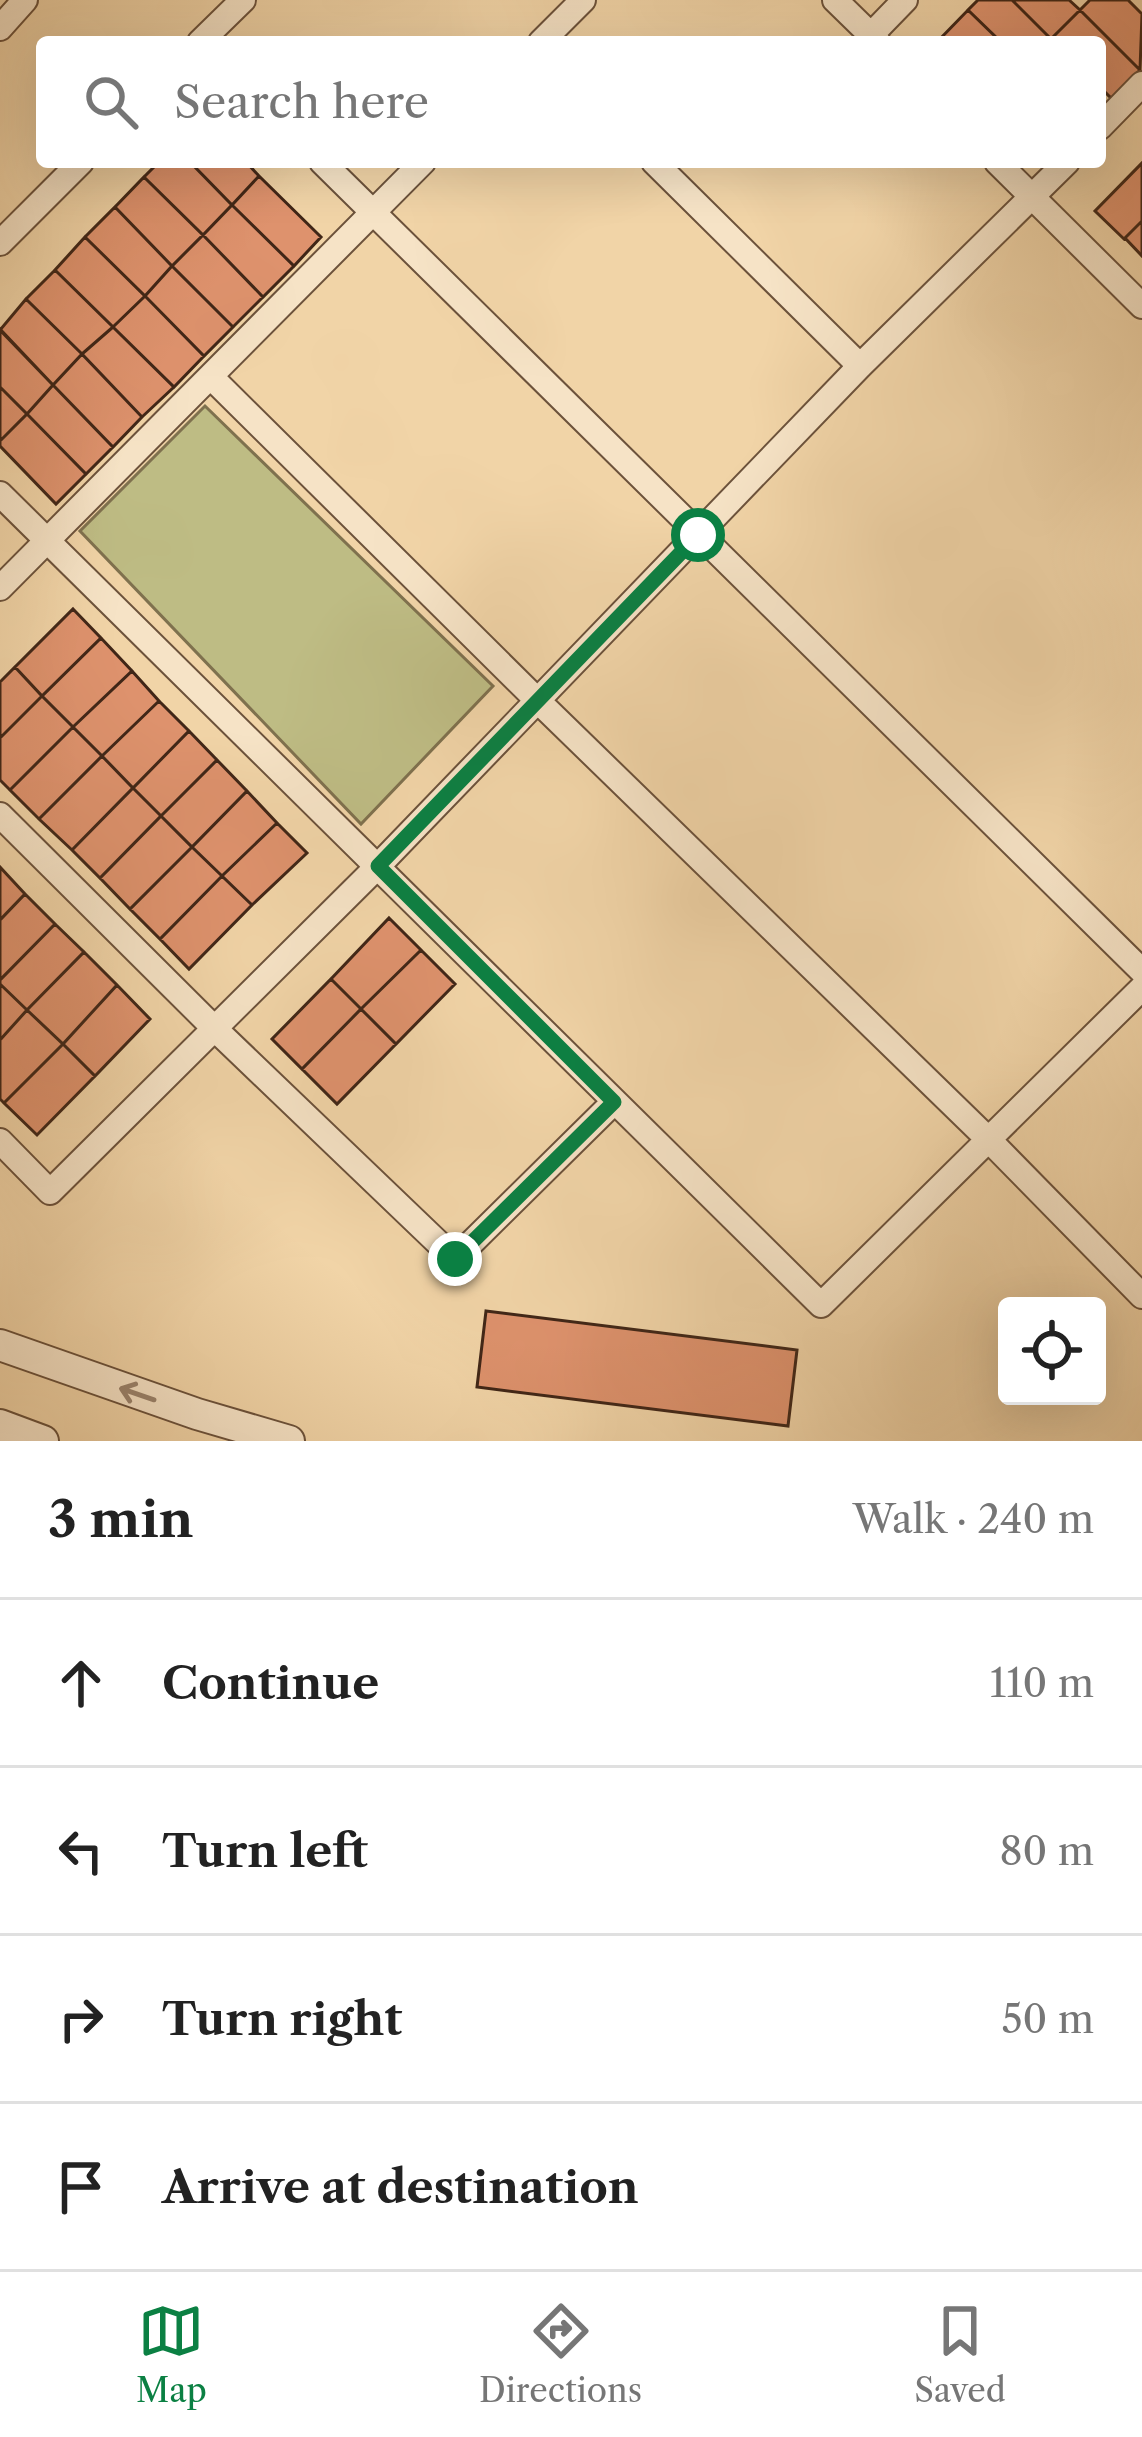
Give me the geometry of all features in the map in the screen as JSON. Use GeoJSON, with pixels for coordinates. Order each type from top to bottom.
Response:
{"type":"FeatureCollection","features":[{"type":"Feature","properties":{"kind":"street"},"geometry":{"type":"LineString","coordinates":[[0,28],[25,0]]}},
{"type":"Feature","properties":{"kind":"street"},"geometry":{"type":"LineString","coordinates":[[209,36],[243,0]]}},
{"type":"Feature","properties":{"kind":"street"},"geometry":{"type":"LineString","coordinates":[[548,36],[583,0]]}},
{"type":"Feature","properties":{"kind":"street"},"geometry":{"type":"LineString","coordinates":[[835,0],[871,36]]}},
{"type":"Feature","properties":{"kind":"street"},"geometry":{"type":"LineString","coordinates":[[876,36],[905,0]]}},
{"type":"Feature","properties":{"kind":"street"},"geometry":{"type":"LineString","coordinates":[[1106,122],[1142,84]]}},
{"type":"Feature","properties":{"kind":"street"},"geometry":{"type":"LineString","coordinates":[[0,243],[75,168]]}},
{"type":"Feature","properties":{"kind":"street"},"geometry":{"type":"LineString","coordinates":[[328,168],[1142,971]]}},
{"type":"Feature","properties":{"kind":"street"},"geometry":{"type":"LineString","coordinates":[[0,588],[417,168]]}},
{"type":"Feature","properties":{"kind":"street"},"geometry":{"type":"LineString","coordinates":[[660,168],[860,366]]}},
{"type":"Feature","properties":{"kind":"street"},"geometry":{"type":"LineString","coordinates":[[1003,168],[1142,306]]}},
{"type":"Feature","properties":{"kind":"street"},"geometry":{"type":"LineString","coordinates":[[0,1142],[50,1192],[378,866],[860,366],[1061,168]]}},
{"type":"Feature","properties":{"kind":"street"},"geometry":{"type":"LineString","coordinates":[[212,377],[1142,1296]]}},
{"type":"Feature","properties":{"kind":"street"},"geometry":{"type":"LineString","coordinates":[[0,494],[821,1305],[1142,988]]}},
{"type":"Feature","properties":{"kind":"street"},"geometry":{"type":"LineString","coordinates":[[0,815],[455,1259],[614,1102]]}},
{"type":"Feature","properties":{"kind":"street"},"geometry":{"type":"LineString","coordinates":[[0,1346],[289,1441]]}},
{"type":"Feature","properties":{"kind":"street"},"geometry":{"type":"LineString","coordinates":[[0,1425],[43,1441]]}},
{"type":"Feature","properties":{"kind":"shaded area"},"geometry":{"type":"Polygon","coordinates":[[[205,406],[493,686],[361,824],[80,531],[205,406]]]}},
{"type":"Feature","properties":{"kind":"building"},"geometry":{"type":"Polygon","coordinates":[[[978,0],[1012,0],[1048,36],[995,36],[968,10],[978,0]]]}},
{"type":"Feature","properties":{"kind":"building"},"geometry":{"type":"Polygon","coordinates":[[[1012,0],[1069,0],[1080,10],[1054,36],[1048,36],[1012,0]]]}},
{"type":"Feature","properties":{"kind":"building"},"geometry":{"type":"Polygon","coordinates":[[[1090,0],[1128,0],[1142,14],[1140,70],[1080,10],[1090,0]]]}},
{"type":"Feature","properties":{"kind":"building"},"geometry":{"type":"Polygon","coordinates":[[[968,10],[995,36],[943,36],[968,10]]]}},
{"type":"Feature","properties":{"kind":"building"},"geometry":{"type":"Polygon","coordinates":[[[1080,10],[1106,36],[1054,36],[1080,10]]]}},
{"type":"Feature","properties":{"kind":"building"},"geometry":{"type":"Polygon","coordinates":[[[1106,36],[1140,70],[1112,99],[1106,93],[1106,36]]]}},
{"type":"Feature","properties":{"kind":"building"},"geometry":{"type":"Polygon","coordinates":[[[1142,163],[1142,221],[1124,239],[1095,211],[1142,163]]]}},
{"type":"Feature","properties":{"kind":"building"},"geometry":{"type":"Polygon","coordinates":[[[153,168],[196,168],[232,205],[203,235],[144,177],[153,168]]]}},
{"type":"Feature","properties":{"kind":"building"},"geometry":{"type":"Polygon","coordinates":[[[196,168],[252,168],[259,176],[232,205],[196,168]]]}},
{"type":"Feature","properties":{"kind":"building"},"geometry":{"type":"Polygon","coordinates":[[[259,176],[321,237],[294,266],[232,205],[259,176]]]}},
{"type":"Feature","properties":{"kind":"building"},"geometry":{"type":"Polygon","coordinates":[[[144,177],[203,235],[172,266],[115,207],[144,177]]]}},
{"type":"Feature","properties":{"kind":"building"},"geometry":{"type":"Polygon","coordinates":[[[232,205],[294,266],[263,297],[203,235],[232,205]]]}},
{"type":"Feature","properties":{"kind":"building"},"geometry":{"type":"Polygon","coordinates":[[[115,207],[172,266],[145,296],[85,237],[115,207]]]}},
{"type":"Feature","properties":{"kind":"building"},"geometry":{"type":"Polygon","coordinates":[[[1142,221],[1142,256],[1125,238],[1142,221]]]}},
{"type":"Feature","properties":{"kind":"building"},"geometry":{"type":"Polygon","coordinates":[[[203,235],[263,297],[233,327],[172,266],[203,235]]]}},
{"type":"Feature","properties":{"kind":"building"},"geometry":{"type":"Polygon","coordinates":[[[85,237],[145,296],[113,327],[55,270],[85,237]]]}},
{"type":"Feature","properties":{"kind":"building"},"geometry":{"type":"Polygon","coordinates":[[[172,266],[233,327],[204,356],[145,296],[172,266]]]}},
{"type":"Feature","properties":{"kind":"building"},"geometry":{"type":"Polygon","coordinates":[[[55,270],[113,327],[82,354],[26,299],[55,270]]]}},
{"type":"Feature","properties":{"kind":"building"},"geometry":{"type":"Polygon","coordinates":[[[145,296],[204,356],[174,387],[113,327],[145,296]]]}},
{"type":"Feature","properties":{"kind":"building"},"geometry":{"type":"Polygon","coordinates":[[[26,299],[82,354],[53,385],[0,330],[26,299]]]}},
{"type":"Feature","properties":{"kind":"building"},"geometry":{"type":"Polygon","coordinates":[[[113,327],[174,387],[142,417],[82,354],[113,327]]]}},
{"type":"Feature","properties":{"kind":"building"},"geometry":{"type":"Polygon","coordinates":[[[0,329],[53,385],[27,414],[0,387],[0,329]]]}},
{"type":"Feature","properties":{"kind":"building"},"geometry":{"type":"Polygon","coordinates":[[[82,354],[142,417],[113,447],[53,385],[82,354]]]}},
{"type":"Feature","properties":{"kind":"building"},"geometry":{"type":"Polygon","coordinates":[[[53,385],[113,447],[86,474],[27,414],[53,385]]]}},
{"type":"Feature","properties":{"kind":"building"},"geometry":{"type":"Polygon","coordinates":[[[0,387],[27,414],[0,441],[0,387]]]}},
{"type":"Feature","properties":{"kind":"building"},"geometry":{"type":"Polygon","coordinates":[[[27,414],[86,474],[56,504],[0,446],[27,414]]]}},
{"type":"Feature","properties":{"kind":"building"},"geometry":{"type":"Polygon","coordinates":[[[73,609],[101,638],[42,696],[15,667],[73,609]]]}},
{"type":"Feature","properties":{"kind":"building"},"geometry":{"type":"Polygon","coordinates":[[[101,638],[132,671],[73,727],[42,696],[101,638]]]}},
{"type":"Feature","properties":{"kind":"building"},"geometry":{"type":"Polygon","coordinates":[[[15,667],[42,696],[0,738],[0,682],[15,667]]]}},
{"type":"Feature","properties":{"kind":"building"},"geometry":{"type":"Polygon","coordinates":[[[132,671],[159,701],[102,756],[73,727],[132,671]]]}},
{"type":"Feature","properties":{"kind":"building"},"geometry":{"type":"Polygon","coordinates":[[[42,696],[73,727],[10,790],[0,780],[0,738],[42,696]]]}},
{"type":"Feature","properties":{"kind":"building"},"geometry":{"type":"Polygon","coordinates":[[[159,701],[189,731],[133,788],[102,756],[159,701]]]}},
{"type":"Feature","properties":{"kind":"building"},"geometry":{"type":"Polygon","coordinates":[[[73,727],[102,756],[39,819],[10,790],[73,727]]]}},
{"type":"Feature","properties":{"kind":"building"},"geometry":{"type":"Polygon","coordinates":[[[189,731],[217,760],[161,816],[133,788],[189,731]]]}},
{"type":"Feature","properties":{"kind":"building"},"geometry":{"type":"Polygon","coordinates":[[[102,756],[133,788],[72,850],[39,819],[102,756]]]}},
{"type":"Feature","properties":{"kind":"building"},"geometry":{"type":"Polygon","coordinates":[[[217,760],[247,791],[192,847],[161,816],[217,760]]]}},
{"type":"Feature","properties":{"kind":"building"},"geometry":{"type":"Polygon","coordinates":[[[133,788],[161,816],[100,878],[72,850],[133,788]]]}},
{"type":"Feature","properties":{"kind":"building"},"geometry":{"type":"Polygon","coordinates":[[[247,791],[277,823],[222,876],[192,847],[247,791]]]}},
{"type":"Feature","properties":{"kind":"building"},"geometry":{"type":"Polygon","coordinates":[[[161,816],[192,847],[130,909],[100,878],[161,816]]]}},
{"type":"Feature","properties":{"kind":"building"},"geometry":{"type":"Polygon","coordinates":[[[277,823],[307,853],[252,905],[222,876],[277,823]]]}},
{"type":"Feature","properties":{"kind":"building"},"geometry":{"type":"Polygon","coordinates":[[[192,847],[222,876],[160,939],[130,909],[192,847]]]}},
{"type":"Feature","properties":{"kind":"building"},"geometry":{"type":"Polygon","coordinates":[[[0,867],[25,894],[0,920],[0,867]]]}},
{"type":"Feature","properties":{"kind":"building"},"geometry":{"type":"Polygon","coordinates":[[[222,876],[252,905],[189,969],[160,939],[222,876]]]}},
{"type":"Feature","properties":{"kind":"building"},"geometry":{"type":"Polygon","coordinates":[[[25,894],[55,924],[0,980],[0,920],[25,894]]]}},
{"type":"Feature","properties":{"kind":"building"},"geometry":{"type":"Polygon","coordinates":[[[389,918],[421,950],[361,1009],[331,979],[389,918]]]}},
{"type":"Feature","properties":{"kind":"building"},"geometry":{"type":"Polygon","coordinates":[[[55,924],[84,952],[27,1010],[0,980],[55,924]]]}},
{"type":"Feature","properties":{"kind":"building"},"geometry":{"type":"Polygon","coordinates":[[[421,950],[455,984],[396,1044],[361,1009],[421,950]]]}},
{"type":"Feature","properties":{"kind":"building"},"geometry":{"type":"Polygon","coordinates":[[[84,952],[117,985],[63,1044],[27,1010],[84,952]]]}},
{"type":"Feature","properties":{"kind":"building"},"geometry":{"type":"Polygon","coordinates":[[[331,979],[361,1009],[302,1069],[272,1039],[331,979]]]}},
{"type":"Feature","properties":{"kind":"building"},"geometry":{"type":"Polygon","coordinates":[[[0,984],[27,1010],[0,1040],[0,984]]]}},
{"type":"Feature","properties":{"kind":"building"},"geometry":{"type":"Polygon","coordinates":[[[117,985],[150,1019],[95,1076],[63,1044],[117,985]]]}},
{"type":"Feature","properties":{"kind":"building"},"geometry":{"type":"Polygon","coordinates":[[[361,1009],[396,1044],[337,1104],[302,1069],[361,1009]]]}},
{"type":"Feature","properties":{"kind":"building"},"geometry":{"type":"Polygon","coordinates":[[[27,1010],[63,1044],[4,1103],[0,1099],[0,1040],[27,1010]]]}},
{"type":"Feature","properties":{"kind":"building"},"geometry":{"type":"Polygon","coordinates":[[[63,1044],[95,1076],[37,1135],[4,1103],[63,1044]]]}},
{"type":"Feature","properties":{"kind":"building"},"geometry":{"type":"Polygon","coordinates":[[[486,1311],[797,1350],[788,1426],[477,1387],[486,1311]]]}},
{"type":"Feature","properties":{"kind":"route"},"geometry":{"type":"LineString","coordinates":[[455,1259],[614,1102],[378,866],[698,535]]}}]}
